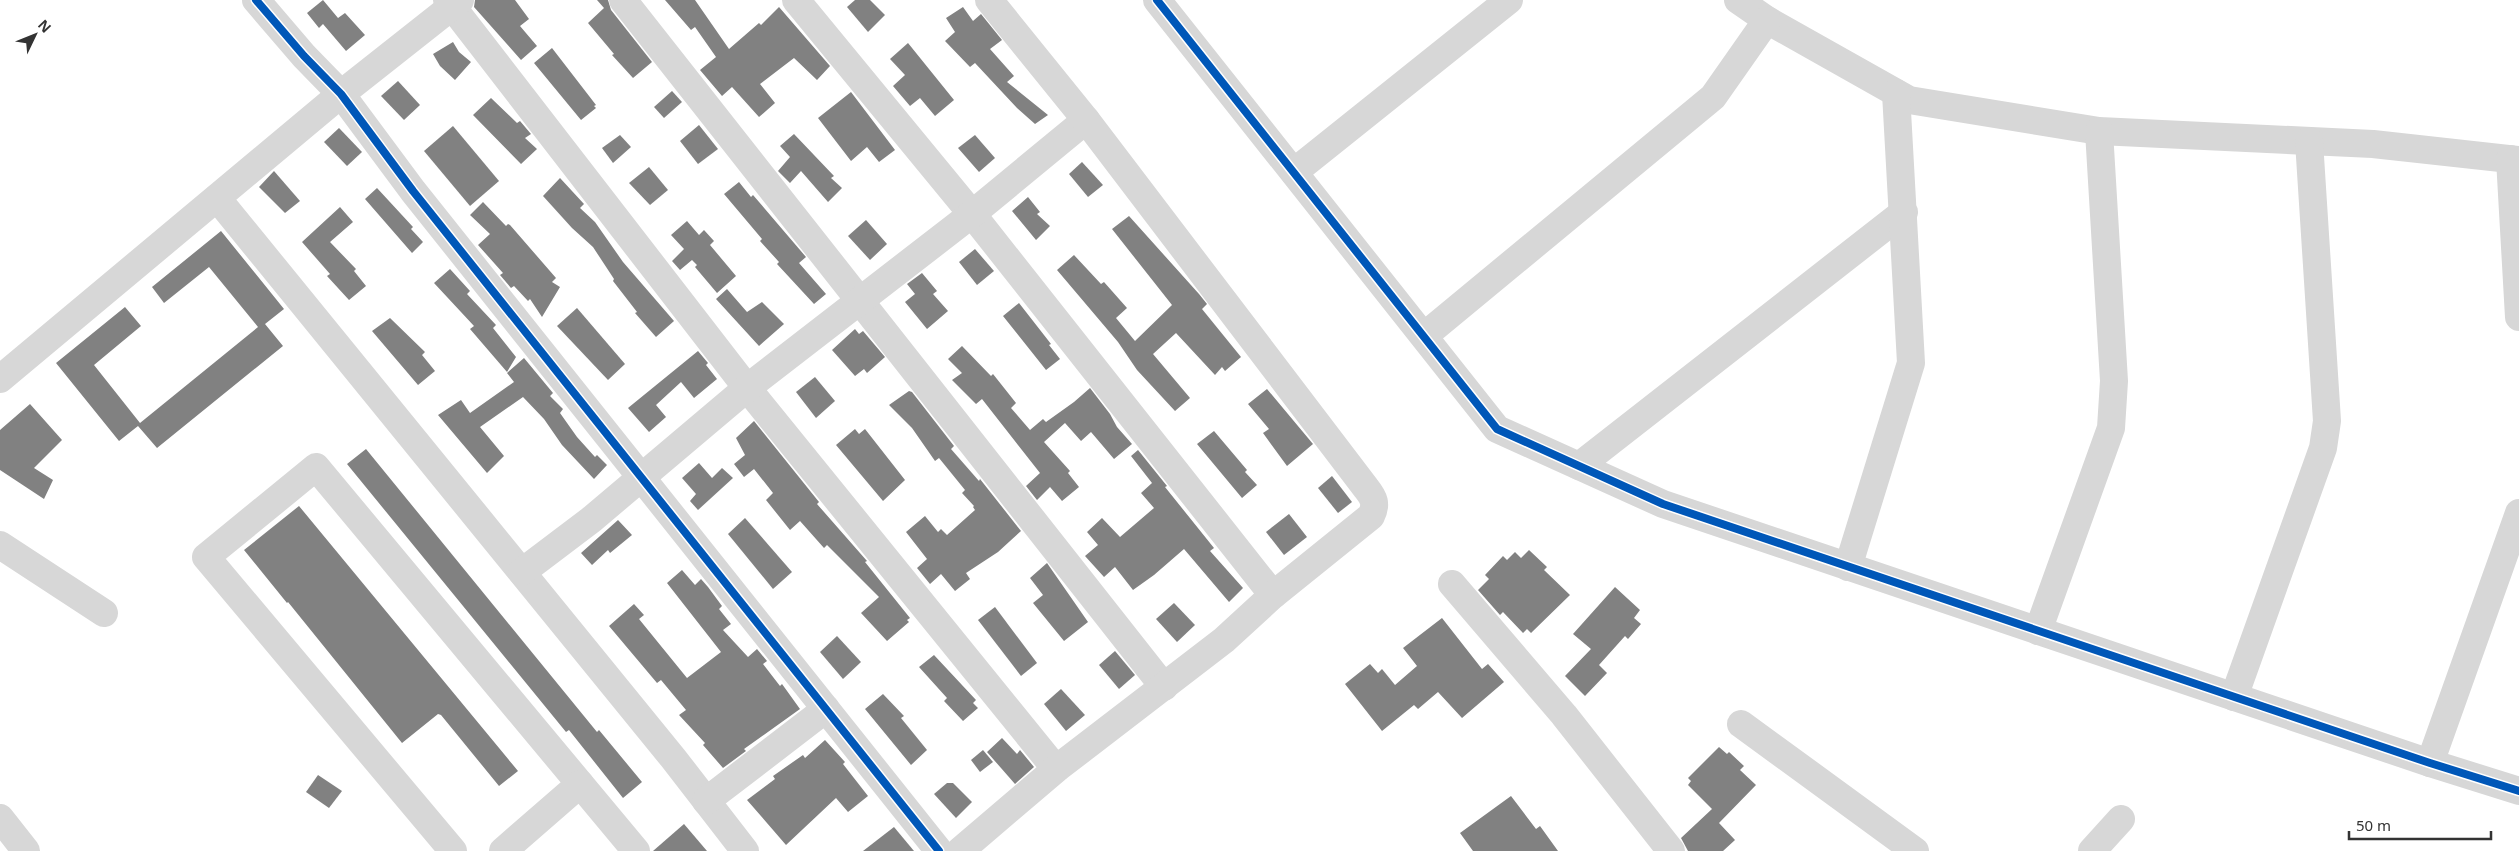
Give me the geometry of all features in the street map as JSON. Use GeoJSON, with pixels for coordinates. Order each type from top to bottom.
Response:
{"type":"FeatureCollection","features":[{"type":"Feature","properties":{"kind":"street"},"geometry":{"type":"LineString","coordinates":[[256,0],[304,56],[341,94],[413,191],[482,274],[641,479],[939,851]]}},
{"type":"Feature","properties":{"kind":"street"},"geometry":{"type":"LineString","coordinates":[[623,0],[1164,687]]}},
{"type":"Feature","properties":{"kind":"street"},"geometry":{"type":"LineString","coordinates":[[796,0],[972,214],[1273,595]]}},
{"type":"Feature","properties":{"kind":"street"},"geometry":{"type":"LineString","coordinates":[[960,851],[1056,769],[1224,640],[1273,595],[1371,516],[1375,508],[1374,499],[1086,120],[990,0]]}},
{"type":"Feature","properties":{"kind":"street"},"geometry":{"type":"LineString","coordinates":[[1294,172],[1509,0]]}},
{"type":"Feature","properties":{"kind":"street"},"geometry":{"type":"LineString","coordinates":[[1738,0],[1767,20],[1909,100],[2100,131],[2373,144],[2514,160],[2519,317]]}},
{"type":"Feature","properties":{"kind":"street"},"geometry":{"type":"LineString","coordinates":[[0,379],[453,2],[747,388],[1056,769]]}},
{"type":"Feature","properties":{"kind":"street"},"geometry":{"type":"LineString","coordinates":[[1166,3],[1294,172],[1497,430],[1663,504],[2430,764],[2519,791]]}},
{"type":"Feature","properties":{"kind":"street"},"geometry":{"type":"LineString","coordinates":[[1424,336],[1713,97],[1767,20]]}},
{"type":"Feature","properties":{"kind":"street"},"geometry":{"type":"LineString","coordinates":[[1848,567],[1911,363],[1896,93]]}},
{"type":"Feature","properties":{"kind":"street"},"geometry":{"type":"LineString","coordinates":[[522,572],[592,520],[747,388],[972,214],[1086,120]]}},
{"type":"Feature","properties":{"kind":"street"},"geometry":{"type":"LineString","coordinates":[[2038,631],[2111,428],[2114,381],[2100,131]]}},
{"type":"Feature","properties":{"kind":"street"},"geometry":{"type":"LineString","coordinates":[[2234,697],[2323,448],[2327,421],[2309,140]]}},
{"type":"Feature","properties":{"kind":"street"},"geometry":{"type":"LineString","coordinates":[[217,198],[522,572],[745,851]]}},
{"type":"Feature","properties":{"kind":"street"},"geometry":{"type":"LineString","coordinates":[[1579,466],[1904,212]]}},
{"type":"Feature","properties":{"kind":"street"},"geometry":{"type":"LineString","coordinates":[[454,851],[206,557],[316,467],[636,851]]}},
{"type":"Feature","properties":{"kind":"street"},"geometry":{"type":"LineString","coordinates":[[2430,764],[2519,513]]}},
{"type":"Feature","properties":{"kind":"street"},"geometry":{"type":"LineString","coordinates":[[0,545],[104,613]]}},
{"type":"Feature","properties":{"kind":"street"},"geometry":{"type":"LineString","coordinates":[[1452,584],[1564,715],[1671,851]]}},
{"type":"Feature","properties":{"kind":"street"},"geometry":{"type":"LineString","coordinates":[[706,801],[826,709]]}},
{"type":"Feature","properties":{"kind":"street"},"geometry":{"type":"LineString","coordinates":[[1741,724],[1915,851]]}},
{"type":"Feature","properties":{"kind":"street"},"geometry":{"type":"LineString","coordinates":[[503,851],[580,784]]}},
{"type":"Feature","properties":{"kind":"street"},"geometry":{"type":"LineString","coordinates":[[0,818],[26,851]]}},
{"type":"Feature","properties":{"kind":"street"},"geometry":{"type":"LineString","coordinates":[[2092,851],[2121,818]]}},
{"type":"Feature","properties":{"kind":"building"},"geometry":{"type":"Polygon","coordinates":[[[323,0],[338,18],[345,13],[365,35],[346,51],[323,24],[319,28],[307,13],[323,0]]]}},
{"type":"Feature","properties":{"kind":"building"},"geometry":{"type":"Polygon","coordinates":[[[475,0],[515,0],[529,19],[520,26],[537,46],[521,60],[474,7],[475,0]]]}},
{"type":"Feature","properties":{"kind":"building"},"geometry":{"type":"Polygon","coordinates":[[[597,0],[608,0],[611,10],[652,62],[633,78],[612,55],[614,54],[588,23],[604,8],[597,0]]]}},
{"type":"Feature","properties":{"kind":"building"},"geometry":{"type":"Polygon","coordinates":[[[665,0],[695,0],[729,49],[759,23],[761,25],[779,7],[830,66],[817,80],[794,58],[760,84],[775,103],[759,117],[732,87],[722,96],[700,70],[716,57],[695,27],[691,30],[665,0]]]}},
{"type":"Feature","properties":{"kind":"building"},"geometry":{"type":"Polygon","coordinates":[[[855,0],[870,0],[885,15],[868,32],[847,7],[855,0]]]}},
{"type":"Feature","properties":{"kind":"building"},"geometry":{"type":"Polygon","coordinates":[[[963,7],[973,21],[981,14],[1002,40],[990,49],[1014,76],[1007,82],[1048,115],[1035,124],[1017,108],[975,63],[970,67],[945,41],[955,32],[946,18],[963,7]]]}},
{"type":"Feature","properties":{"kind":"building"},"geometry":{"type":"Polygon","coordinates":[[[453,42],[459,52],[471,62],[455,80],[440,66],[433,54],[453,42]]]}},
{"type":"Feature","properties":{"kind":"building"},"geometry":{"type":"Polygon","coordinates":[[[908,43],[954,100],[935,116],[920,98],[910,106],[893,86],[905,75],[890,59],[908,43]]]}},
{"type":"Feature","properties":{"kind":"building"},"geometry":{"type":"Polygon","coordinates":[[[552,48],[596,105],[594,106],[596,108],[581,120],[534,63],[552,48]]]}},
{"type":"Feature","properties":{"kind":"building"},"geometry":{"type":"Polygon","coordinates":[[[398,81],[420,105],[404,120],[381,96],[398,81]]]}},
{"type":"Feature","properties":{"kind":"building"},"geometry":{"type":"Polygon","coordinates":[[[672,91],[682,102],[664,118],[654,107],[672,91]]]}},
{"type":"Feature","properties":{"kind":"building"},"geometry":{"type":"Polygon","coordinates":[[[851,92],[895,150],[879,162],[867,147],[851,161],[818,118],[851,92]]]}},
{"type":"Feature","properties":{"kind":"building"},"geometry":{"type":"Polygon","coordinates":[[[491,98],[517,123],[520,121],[531,134],[525,138],[537,149],[521,164],[473,115],[491,98]]]}},
{"type":"Feature","properties":{"kind":"building"},"geometry":{"type":"Polygon","coordinates":[[[699,125],[718,149],[698,164],[680,141],[699,125]]]}},
{"type":"Feature","properties":{"kind":"building"},"geometry":{"type":"Polygon","coordinates":[[[453,126],[499,181],[470,206],[424,151],[453,126]]]}},
{"type":"Feature","properties":{"kind":"building"},"geometry":{"type":"Polygon","coordinates":[[[339,128],[362,152],[347,166],[324,142],[339,128]]]}},
{"type":"Feature","properties":{"kind":"building"},"geometry":{"type":"Polygon","coordinates":[[[794,134],[834,176],[831,178],[842,188],[828,202],[801,171],[790,183],[778,171],[790,157],[780,146],[794,134]]]}},
{"type":"Feature","properties":{"kind":"building"},"geometry":{"type":"Polygon","coordinates":[[[620,135],[631,147],[613,163],[602,148],[620,135]]]}},
{"type":"Feature","properties":{"kind":"building"},"geometry":{"type":"Polygon","coordinates":[[[975,135],[995,158],[979,172],[958,148],[975,135]]]}},
{"type":"Feature","properties":{"kind":"building"},"geometry":{"type":"Polygon","coordinates":[[[1082,162],[1103,185],[1088,197],[1069,174],[1082,162]]]}},
{"type":"Feature","properties":{"kind":"building"},"geometry":{"type":"Polygon","coordinates":[[[649,167],[668,190],[650,205],[629,183],[649,167]]]}},
{"type":"Feature","properties":{"kind":"building"},"geometry":{"type":"Polygon","coordinates":[[[274,171],[300,201],[285,213],[259,187],[274,171]]]}},
{"type":"Feature","properties":{"kind":"building"},"geometry":{"type":"Polygon","coordinates":[[[560,178],[584,204],[580,208],[595,222],[623,262],[674,321],[656,337],[635,313],[637,312],[613,281],[614,279],[593,247],[572,228],[543,196],[560,178]]]}},
{"type":"Feature","properties":{"kind":"building"},"geometry":{"type":"Polygon","coordinates":[[[739,182],[751,197],[753,195],[806,257],[799,263],[826,294],[814,304],[777,264],[779,262],[760,241],[762,239],[724,194],[739,182]]]}},
{"type":"Feature","properties":{"kind":"building"},"geometry":{"type":"Polygon","coordinates":[[[377,188],[413,227],[411,229],[423,242],[412,253],[365,199],[377,188]]]}},
{"type":"Feature","properties":{"kind":"building"},"geometry":{"type":"Polygon","coordinates":[[[1028,197],[1040,212],[1037,214],[1050,226],[1036,240],[1012,211],[1028,197]]]}},
{"type":"Feature","properties":{"kind":"building"},"geometry":{"type":"Polygon","coordinates":[[[483,202],[506,226],[510,225],[556,278],[552,282],[560,287],[542,317],[530,299],[528,301],[514,286],[511,288],[500,275],[503,273],[478,245],[490,234],[470,215],[483,202]]]}},
{"type":"Feature","properties":{"kind":"building"},"geometry":{"type":"Polygon","coordinates":[[[340,207],[353,222],[330,242],[356,269],[354,271],[366,286],[349,300],[327,276],[330,274],[302,242],[340,207]]]}},
{"type":"Feature","properties":{"kind":"building"},"geometry":{"type":"Polygon","coordinates":[[[1129,216],[1207,304],[1202,309],[1241,357],[1225,371],[1222,367],[1215,375],[1176,333],[1153,354],[1190,398],[1175,411],[1137,370],[1118,342],[1057,270],[1074,255],[1101,284],[1104,282],[1127,308],[1116,318],[1135,341],[1172,305],[1112,229],[1129,216]]]}},
{"type":"Feature","properties":{"kind":"building"},"geometry":{"type":"Polygon","coordinates":[[[866,220],[887,244],[870,260],[848,236],[866,220]]]}},
{"type":"Feature","properties":{"kind":"building"},"geometry":{"type":"Polygon","coordinates":[[[687,221],[699,235],[704,230],[714,241],[710,245],[736,276],[717,293],[695,267],[697,265],[692,260],[680,270],[672,261],[684,249],[671,235],[687,221]]]}},
{"type":"Feature","properties":{"kind":"building"},"geometry":{"type":"Polygon","coordinates":[[[221,231],[284,309],[265,324],[283,346],[157,448],[138,426],[119,441],[56,363],[125,307],[141,326],[94,365],[140,423],[258,327],[209,267],[164,303],[152,287],[221,231]]]}},
{"type":"Feature","properties":{"kind":"building"},"geometry":{"type":"Polygon","coordinates":[[[975,249],[994,271],[977,285],[959,262],[975,249]]]}},
{"type":"Feature","properties":{"kind":"building"},"geometry":{"type":"Polygon","coordinates":[[[450,269],[470,291],[467,294],[496,325],[493,328],[516,357],[507,372],[470,329],[474,326],[434,283],[450,269]]]}},
{"type":"Feature","properties":{"kind":"building"},"geometry":{"type":"Polygon","coordinates":[[[922,273],[937,291],[933,294],[948,311],[927,329],[905,302],[915,294],[907,284],[922,273]]]}},
{"type":"Feature","properties":{"kind":"building"},"geometry":{"type":"Polygon","coordinates":[[[727,289],[747,312],[762,302],[784,324],[759,346],[716,299],[727,289]]]}},
{"type":"Feature","properties":{"kind":"building"},"geometry":{"type":"Polygon","coordinates":[[[1019,303],[1051,344],[1049,345],[1060,359],[1046,370],[1003,316],[1019,303]]]}},
{"type":"Feature","properties":{"kind":"building"},"geometry":{"type":"Polygon","coordinates":[[[577,308],[625,364],[608,380],[557,326],[577,308]]]}},
{"type":"Feature","properties":{"kind":"building"},"geometry":{"type":"Polygon","coordinates":[[[390,318],[425,352],[422,355],[435,371],[418,385],[372,331],[390,318]]]}},
{"type":"Feature","properties":{"kind":"building"},"geometry":{"type":"Polygon","coordinates":[[[855,329],[859,334],[863,331],[885,357],[867,373],[864,369],[855,376],[832,350],[855,329]]]}},
{"type":"Feature","properties":{"kind":"building"},"geometry":{"type":"Polygon","coordinates":[[[962,346],[991,376],[993,374],[1016,403],[1011,408],[1030,430],[1043,419],[1046,422],[1090,388],[1110,414],[1117,427],[1132,444],[1114,459],[1091,432],[1081,441],[1065,423],[1044,442],[1070,471],[1068,473],[1079,487],[1062,501],[1050,487],[1037,500],[1026,486],[1040,473],[982,399],[976,404],[952,380],[962,373],[948,359],[962,346]]]}},
{"type":"Feature","properties":{"kind":"building"},"geometry":{"type":"Polygon","coordinates":[[[698,351],[708,363],[706,365],[717,379],[694,398],[681,382],[656,405],[666,417],[649,432],[628,408],[698,351]]]}},
{"type":"Feature","properties":{"kind":"building"},"geometry":{"type":"Polygon","coordinates":[[[524,358],[553,393],[550,396],[563,409],[560,413],[577,437],[595,457],[597,455],[607,465],[594,479],[562,445],[544,419],[523,397],[480,427],[504,456],[487,473],[438,415],[461,400],[470,413],[514,382],[507,373],[524,358]]]}},
{"type":"Feature","properties":{"kind":"building"},"geometry":{"type":"Polygon","coordinates":[[[815,377],[835,401],[816,418],[796,392],[815,377]]]}},
{"type":"Feature","properties":{"kind":"building"},"geometry":{"type":"Polygon","coordinates":[[[1267,389],[1313,444],[1287,466],[1263,433],[1269,429],[1248,404],[1267,389]]]}},
{"type":"Feature","properties":{"kind":"building"},"geometry":{"type":"Polygon","coordinates":[[[909,391],[912,392],[954,446],[951,449],[979,481],[980,479],[1021,531],[998,552],[966,573],[970,579],[955,591],[941,574],[930,584],[917,568],[927,559],[906,532],[925,516],[938,532],[941,529],[947,535],[975,510],[974,506],[962,493],[965,490],[939,458],[935,461],[912,428],[889,405],[909,391]]]}},
{"type":"Feature","properties":{"kind":"building"},"geometry":{"type":"Polygon","coordinates":[[[30,404],[62,440],[34,468],[53,480],[44,499],[0,470],[0,430],[30,404]]]}},
{"type":"Feature","properties":{"kind":"building"},"geometry":{"type":"Polygon","coordinates":[[[754,421],[819,502],[817,504],[867,561],[865,562],[910,618],[907,620],[909,622],[887,641],[861,613],[879,597],[827,545],[824,548],[800,521],[790,530],[766,500],[773,493],[754,469],[744,477],[734,464],[745,455],[736,438],[754,421]]]}},
{"type":"Feature","properties":{"kind":"building"},"geometry":{"type":"Polygon","coordinates":[[[855,429],[859,434],[865,429],[905,480],[883,501],[836,445],[855,429]]]}},
{"type":"Feature","properties":{"kind":"building"},"geometry":{"type":"Polygon","coordinates":[[[1214,431],[1247,470],[1245,472],[1257,485],[1242,498],[1197,444],[1214,431]]]}},
{"type":"Feature","properties":{"kind":"building"},"geometry":{"type":"Polygon","coordinates":[[[366,449],[597,732],[599,730],[642,782],[623,798],[569,730],[566,732],[347,464],[366,449]]]}},
{"type":"Feature","properties":{"kind":"building"},"geometry":{"type":"Polygon","coordinates":[[[1138,450],[1214,548],[1210,551],[1243,588],[1229,602],[1184,549],[1133,590],[1115,567],[1104,577],[1085,556],[1098,545],[1087,532],[1102,518],[1120,537],[1154,508],[1141,493],[1152,483],[1131,456],[1138,450]]]}},
{"type":"Feature","properties":{"kind":"building"},"geometry":{"type":"Polygon","coordinates":[[[699,463],[712,478],[722,468],[733,478],[698,510],[690,501],[696,494],[682,478],[699,463]]]}},
{"type":"Feature","properties":{"kind":"building"},"geometry":{"type":"Polygon","coordinates":[[[1332,476],[1352,502],[1338,513],[1318,488],[1332,476]]]}},
{"type":"Feature","properties":{"kind":"building"},"geometry":{"type":"Polygon","coordinates":[[[299,506],[518,771],[499,786],[441,715],[438,714],[402,743],[244,550],[299,506]]]}},
{"type":"Feature","properties":{"kind":"building"},"geometry":{"type":"Polygon","coordinates":[[[1289,514],[1307,537],[1284,555],[1266,532],[1289,514]]]}},
{"type":"Feature","properties":{"kind":"building"},"geometry":{"type":"Polygon","coordinates":[[[745,518],[792,572],[773,589],[728,534],[745,518]]]}},
{"type":"Feature","properties":{"kind":"building"},"geometry":{"type":"Polygon","coordinates":[[[618,520],[632,535],[610,553],[608,550],[592,565],[581,553],[618,520]]]}},
{"type":"Feature","properties":{"kind":"building"},"geometry":{"type":"Polygon","coordinates":[[[1529,550],[1547,567],[1544,570],[1570,595],[1531,633],[1527,629],[1523,633],[1503,612],[1500,615],[1478,590],[1489,579],[1485,575],[1503,556],[1507,560],[1515,552],[1521,558],[1529,550]]]}},
{"type":"Feature","properties":{"kind":"building"},"geometry":{"type":"Polygon","coordinates":[[[1047,563],[1088,622],[1064,641],[1033,603],[1043,595],[1030,578],[1047,563]]]}},
{"type":"Feature","properties":{"kind":"building"},"geometry":{"type":"Polygon","coordinates":[[[682,570],[695,585],[701,579],[708,587],[722,606],[719,609],[731,624],[723,630],[748,657],[757,649],[767,661],[763,664],[780,686],[782,684],[800,709],[744,749],[746,751],[723,768],[703,745],[705,743],[679,715],[686,710],[661,680],[657,683],[609,626],[634,604],[644,615],[639,619],[687,678],[721,652],[667,583],[682,570]]]}},
{"type":"Feature","properties":{"kind":"building"},"geometry":{"type":"Polygon","coordinates":[[[1615,587],[1640,610],[1634,618],[1641,624],[1628,639],[1625,636],[1599,665],[1607,673],[1585,696],[1565,676],[1591,649],[1573,634],[1615,587]]]}},
{"type":"Feature","properties":{"kind":"building"},"geometry":{"type":"Polygon","coordinates":[[[1174,603],[1195,625],[1177,642],[1156,619],[1174,603]]]}},
{"type":"Feature","properties":{"kind":"building"},"geometry":{"type":"Polygon","coordinates":[[[995,607],[1037,663],[1021,676],[978,620],[995,607]]]}},
{"type":"Feature","properties":{"kind":"building"},"geometry":{"type":"Polygon","coordinates":[[[1442,618],[1482,669],[1488,664],[1504,682],[1462,718],[1438,692],[1418,709],[1414,705],[1382,731],[1345,684],[1370,664],[1378,673],[1382,669],[1395,685],[1417,666],[1403,648],[1442,618]]]}},
{"type":"Feature","properties":{"kind":"building"},"geometry":{"type":"Polygon","coordinates":[[[837,636],[861,662],[843,679],[820,652],[837,636]]]}},
{"type":"Feature","properties":{"kind":"building"},"geometry":{"type":"Polygon","coordinates":[[[1115,651],[1135,675],[1119,689],[1099,665],[1115,651]]]}},
{"type":"Feature","properties":{"kind":"building"},"geometry":{"type":"Polygon","coordinates":[[[934,655],[976,700],[973,703],[978,708],[963,721],[944,701],[947,698],[919,667],[934,655]]]}},
{"type":"Feature","properties":{"kind":"building"},"geometry":{"type":"Polygon","coordinates":[[[1061,689],[1085,715],[1066,731],[1044,704],[1061,689]]]}},
{"type":"Feature","properties":{"kind":"building"},"geometry":{"type":"Polygon","coordinates":[[[883,694],[904,716],[901,718],[927,750],[911,765],[865,709],[883,694]]]}},
{"type":"Feature","properties":{"kind":"building"},"geometry":{"type":"Polygon","coordinates":[[[1002,738],[1017,754],[1020,750],[1034,767],[1015,784],[987,752],[1002,738]]]}},
{"type":"Feature","properties":{"kind":"building"},"geometry":{"type":"Polygon","coordinates":[[[825,740],[845,762],[843,764],[868,796],[848,812],[836,798],[786,845],[747,800],[775,779],[773,776],[803,755],[805,758],[825,740]]]}},
{"type":"Feature","properties":{"kind":"building"},"geometry":{"type":"Polygon","coordinates":[[[1719,747],[1727,754],[1729,752],[1744,766],[1740,770],[1756,785],[1719,823],[1735,840],[1723,851],[1688,851],[1681,838],[1712,809],[1688,785],[1691,781],[1688,778],[1719,747]]]}},
{"type":"Feature","properties":{"kind":"building"},"geometry":{"type":"Polygon","coordinates":[[[983,750],[993,762],[980,772],[971,760],[983,750]]]}},
{"type":"Feature","properties":{"kind":"building"},"geometry":{"type":"Polygon","coordinates":[[[318,775],[342,791],[329,808],[306,792],[318,775]]]}},
{"type":"Feature","properties":{"kind":"building"},"geometry":{"type":"Polygon","coordinates":[[[947,783],[953,783],[972,802],[956,818],[934,794],[947,783]]]}},
{"type":"Feature","properties":{"kind":"building"},"geometry":{"type":"Polygon","coordinates":[[[1511,796],[1536,829],[1540,826],[1558,851],[1473,851],[1460,833],[1511,796]]]}},
{"type":"Feature","properties":{"kind":"building"},"geometry":{"type":"Polygon","coordinates":[[[684,824],[707,851],[653,851],[684,824]]]}},
{"type":"Feature","properties":{"kind":"building"},"geometry":{"type":"Polygon","coordinates":[[[894,827],[914,851],[863,851],[894,827]]]}},
{"type":"Feature","properties":{"kind":"cycle path"},"geometry":{"type":"LineString","coordinates":[[256,0],[304,56],[341,94],[413,191],[939,851]]}},
{"type":"Feature","properties":{"kind":"cycle path"},"geometry":{"type":"LineString","coordinates":[[1157,0],[1497,429],[1663,504],[2430,763],[2519,791]]}}]}
